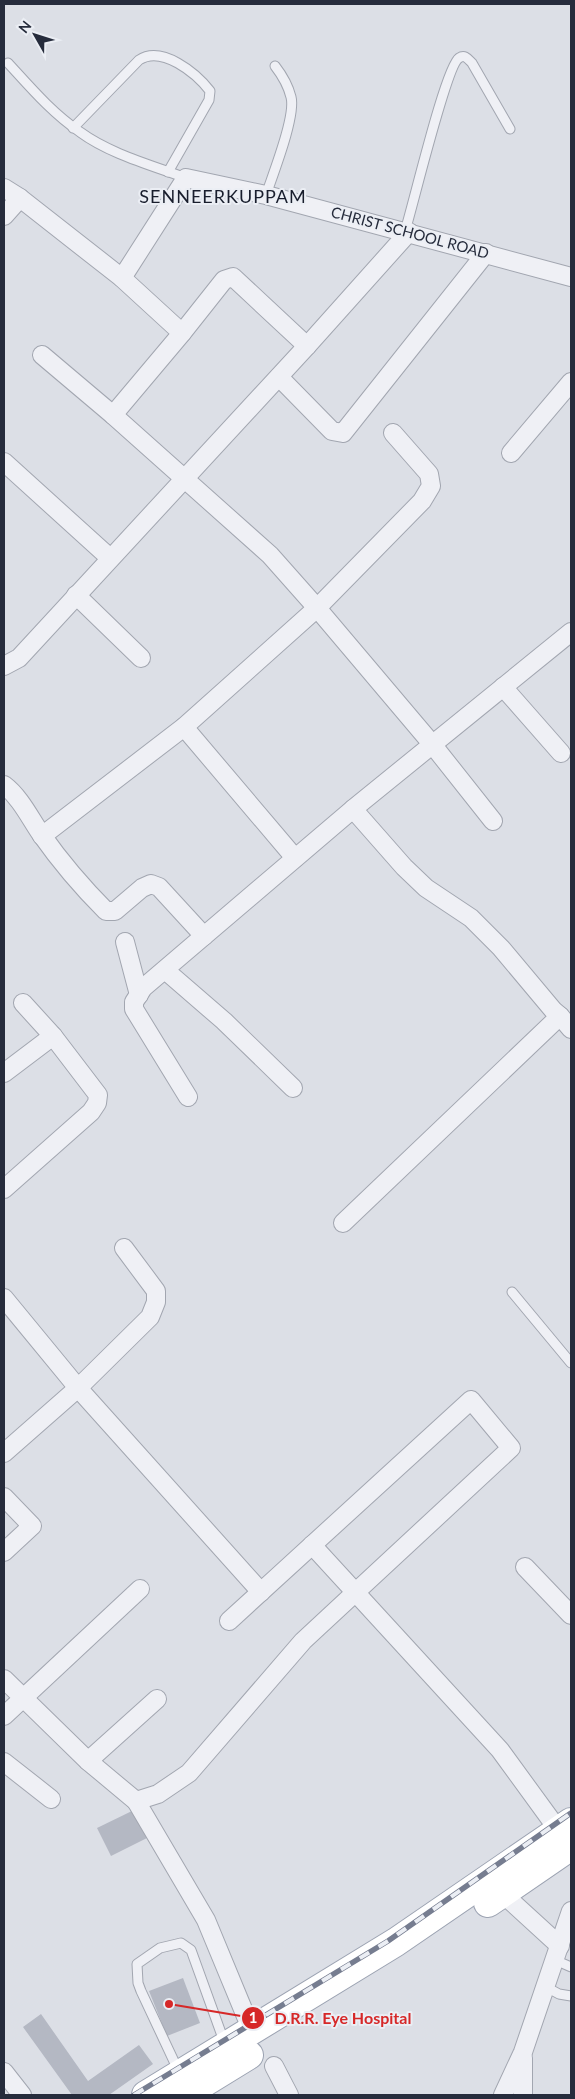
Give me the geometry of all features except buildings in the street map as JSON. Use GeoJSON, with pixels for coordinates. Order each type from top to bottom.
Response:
{"type":"FeatureCollection","features":[{"type":"Feature","properties":{"kind":"main road"},"geometry":{"type":"LineString","coordinates":[[146,2095],[182,2084],[452,1928],[502,1893],[567,1833]]}},
{"type":"Feature","properties":{"kind":"main road"},"geometry":{"type":"LineString","coordinates":[[182,2084],[226,2047],[567,1833]]}},
{"type":"Feature","properties":{"kind":"street","name":"CHRIST SCHOOL ROAD"},"geometry":{"type":"LineString","coordinates":[[186,178],[266,195],[407,231],[571,277]]}},
{"type":"Feature","properties":{"kind":"street"},"geometry":{"type":"LineString","coordinates":[[122,278],[186,178]]}},
{"type":"Feature","properties":{"kind":"street"},"geometry":{"type":"LineString","coordinates":[[4,188],[20,198],[122,278],[182,333]]}},
{"type":"Feature","properties":{"kind":"street"},"geometry":{"type":"LineString","coordinates":[[4,216],[20,198]]}},
{"type":"Feature","properties":{"kind":"street"},"geometry":{"type":"LineString","coordinates":[[4,666],[19,658],[279,377],[407,231]]}},
{"type":"Feature","properties":{"kind":"street"},"geometry":{"type":"LineString","coordinates":[[279,377],[332,431],[343,433],[486,253]]}},
{"type":"Feature","properties":{"kind":"street"},"geometry":{"type":"LineString","coordinates":[[113,415],[224,280],[234,278],[307,346]]}},
{"type":"Feature","properties":{"kind":"street"},"geometry":{"type":"LineString","coordinates":[[42,355],[113,415],[270,555],[432,744],[493,821]]}},
{"type":"Feature","properties":{"kind":"street"},"geometry":{"type":"LineString","coordinates":[[511,453],[571,382]]}},
{"type":"Feature","properties":{"kind":"street"},"geometry":{"type":"LineString","coordinates":[[42,836],[184,728],[317,608],[422,501],[431,486],[429,474],[393,432]]}},
{"type":"Feature","properties":{"kind":"street"},"geometry":{"type":"LineString","coordinates":[[4,462],[110,558]]}},
{"type":"Feature","properties":{"kind":"street"},"geometry":{"type":"LineString","coordinates":[[76,595],[141,658]]}},
{"type":"Feature","properties":{"kind":"street"},"geometry":{"type":"LineString","coordinates":[[188,1097],[134,1009],[134,1002],[143,988],[352,809],[571,632]]}},
{"type":"Feature","properties":{"kind":"street"},"geometry":{"type":"LineString","coordinates":[[503,687],[561,753]]}},
{"type":"Feature","properties":{"kind":"street"},"geometry":{"type":"LineString","coordinates":[[184,728],[295,858]]}},
{"type":"Feature","properties":{"kind":"street"},"geometry":{"type":"LineString","coordinates":[[4,785],[12,792],[42,836],[92,897],[106,911],[116,911],[142,888],[151,884],[159,886],[204,936]]}},
{"type":"Feature","properties":{"kind":"street"},"geometry":{"type":"LineString","coordinates":[[343,1223],[566,1022],[553,1010],[501,948],[471,918],[426,888],[404,867],[352,809]]}},
{"type":"Feature","properties":{"kind":"street"},"geometry":{"type":"LineString","coordinates":[[125,942],[139,995]]}},
{"type":"Feature","properties":{"kind":"street"},"geometry":{"type":"LineString","coordinates":[[165,970],[224,1021],[293,1088]]}},
{"type":"Feature","properties":{"kind":"street"},"geometry":{"type":"LineString","coordinates":[[4,1189],[91,1112],[97,1103],[98,1095],[53,1036],[23,1003]]}},
{"type":"Feature","properties":{"kind":"street"},"geometry":{"type":"LineString","coordinates":[[4,1073],[53,1036]]}},
{"type":"Feature","properties":{"kind":"street"},"geometry":{"type":"LineString","coordinates":[[4,1453],[78,1388],[150,1317],[156,1302],[156,1291],[124,1248]]}},
{"type":"Feature","properties":{"kind":"street"},"geometry":{"type":"LineString","coordinates":[[4,1298],[78,1388],[261,1592]]}},
{"type":"Feature","properties":{"kind":"street"},"geometry":{"type":"LineString","coordinates":[[136,1801],[158,1794],[189,1773],[303,1641],[511,1448],[471,1400],[229,1621]]}},
{"type":"Feature","properties":{"kind":"street"},"geometry":{"type":"LineString","coordinates":[[4,1497],[32,1526],[4,1552]]}},
{"type":"Feature","properties":{"kind":"street"},"geometry":{"type":"LineString","coordinates":[[312,1545],[500,1750],[567,1833]]}},
{"type":"Feature","properties":{"kind":"street"},"geometry":{"type":"LineString","coordinates":[[525,1567],[571,1615]]}},
{"type":"Feature","properties":{"kind":"street"},"geometry":{"type":"LineString","coordinates":[[4,1716],[140,1589]]}},
{"type":"Feature","properties":{"kind":"street"},"geometry":{"type":"LineString","coordinates":[[4,1679],[88,1761],[136,1801],[206,1920],[252,2031]]}},
{"type":"Feature","properties":{"kind":"street"},"geometry":{"type":"LineString","coordinates":[[88,1761],[157,1699]]}},
{"type":"Feature","properties":{"kind":"street"},"geometry":{"type":"LineString","coordinates":[[4,1762],[51,1799]]}},
{"type":"Feature","properties":{"kind":"street"},"geometry":{"type":"LineString","coordinates":[[502,1893],[562,1958]]}},
{"type":"Feature","properties":{"kind":"street"},"geometry":{"type":"LineString","coordinates":[[503,2095],[523,2052],[546,1987],[562,1958],[571,1910]]}},
{"type":"Feature","properties":{"kind":"street"},"geometry":{"type":"LineString","coordinates":[[523,2052],[523,2095]]}},
{"type":"Feature","properties":{"kind":"street"},"geometry":{"type":"LineString","coordinates":[[274,2066],[289,2095]]}},
{"type":"Feature","properties":{"kind":"street"},"geometry":{"type":"LineString","coordinates":[[4,2072],[22,2095]]}},
{"type":"Feature","properties":{"kind":"lane"},"geometry":{"type":"LineString","coordinates":[[74,128],[139,60],[156,54],[168,58],[202,81],[210,91],[209,100],[168,172]]}},
{"type":"Feature","properties":{"kind":"lane"},"geometry":{"type":"LineString","coordinates":[[407,231],[439,108],[453,65],[458,58],[462,56],[467,57],[472,62],[510,129]]}},
{"type":"Feature","properties":{"kind":"lane"},"geometry":{"type":"LineString","coordinates":[[8,63],[52,110],[74,128],[110,148],[186,178]]}},
{"type":"Feature","properties":{"kind":"lane"},"geometry":{"type":"LineString","coordinates":[[266,195],[290,118],[292,98],[285,80],[275,66]]}},
{"type":"Feature","properties":{"kind":"lane"},"geometry":{"type":"LineString","coordinates":[[512,1292],[571,1363]]}},
{"type":"Feature","properties":{"kind":"lane"},"geometry":{"type":"LineString","coordinates":[[182,2084],[138,1983],[137,1964],[160,1948],[181,1943],[191,1950],[226,2047]]}},
{"type":"Feature","properties":{"kind":"lane"},"geometry":{"type":"LineString","coordinates":[[546,1987],[560,1994],[571,1996]]}},
{"type":"Feature","properties":{"kind":"railway"},"geometry":{"type":"LineString","coordinates":[[134,2095],[388,1941],[571,1813]]}},
{"type":"Feature","properties":{"kind":"place","name":"D.R.R. Eye Hospital"},"geometry":{"type":"Point","coordinates":[169,2004]}},
{"type":"Feature","properties":{"kind":"district","name":"SENNEERKUPPAM"},"geometry":{"type":"Point","coordinates":[223,197]}}]}
